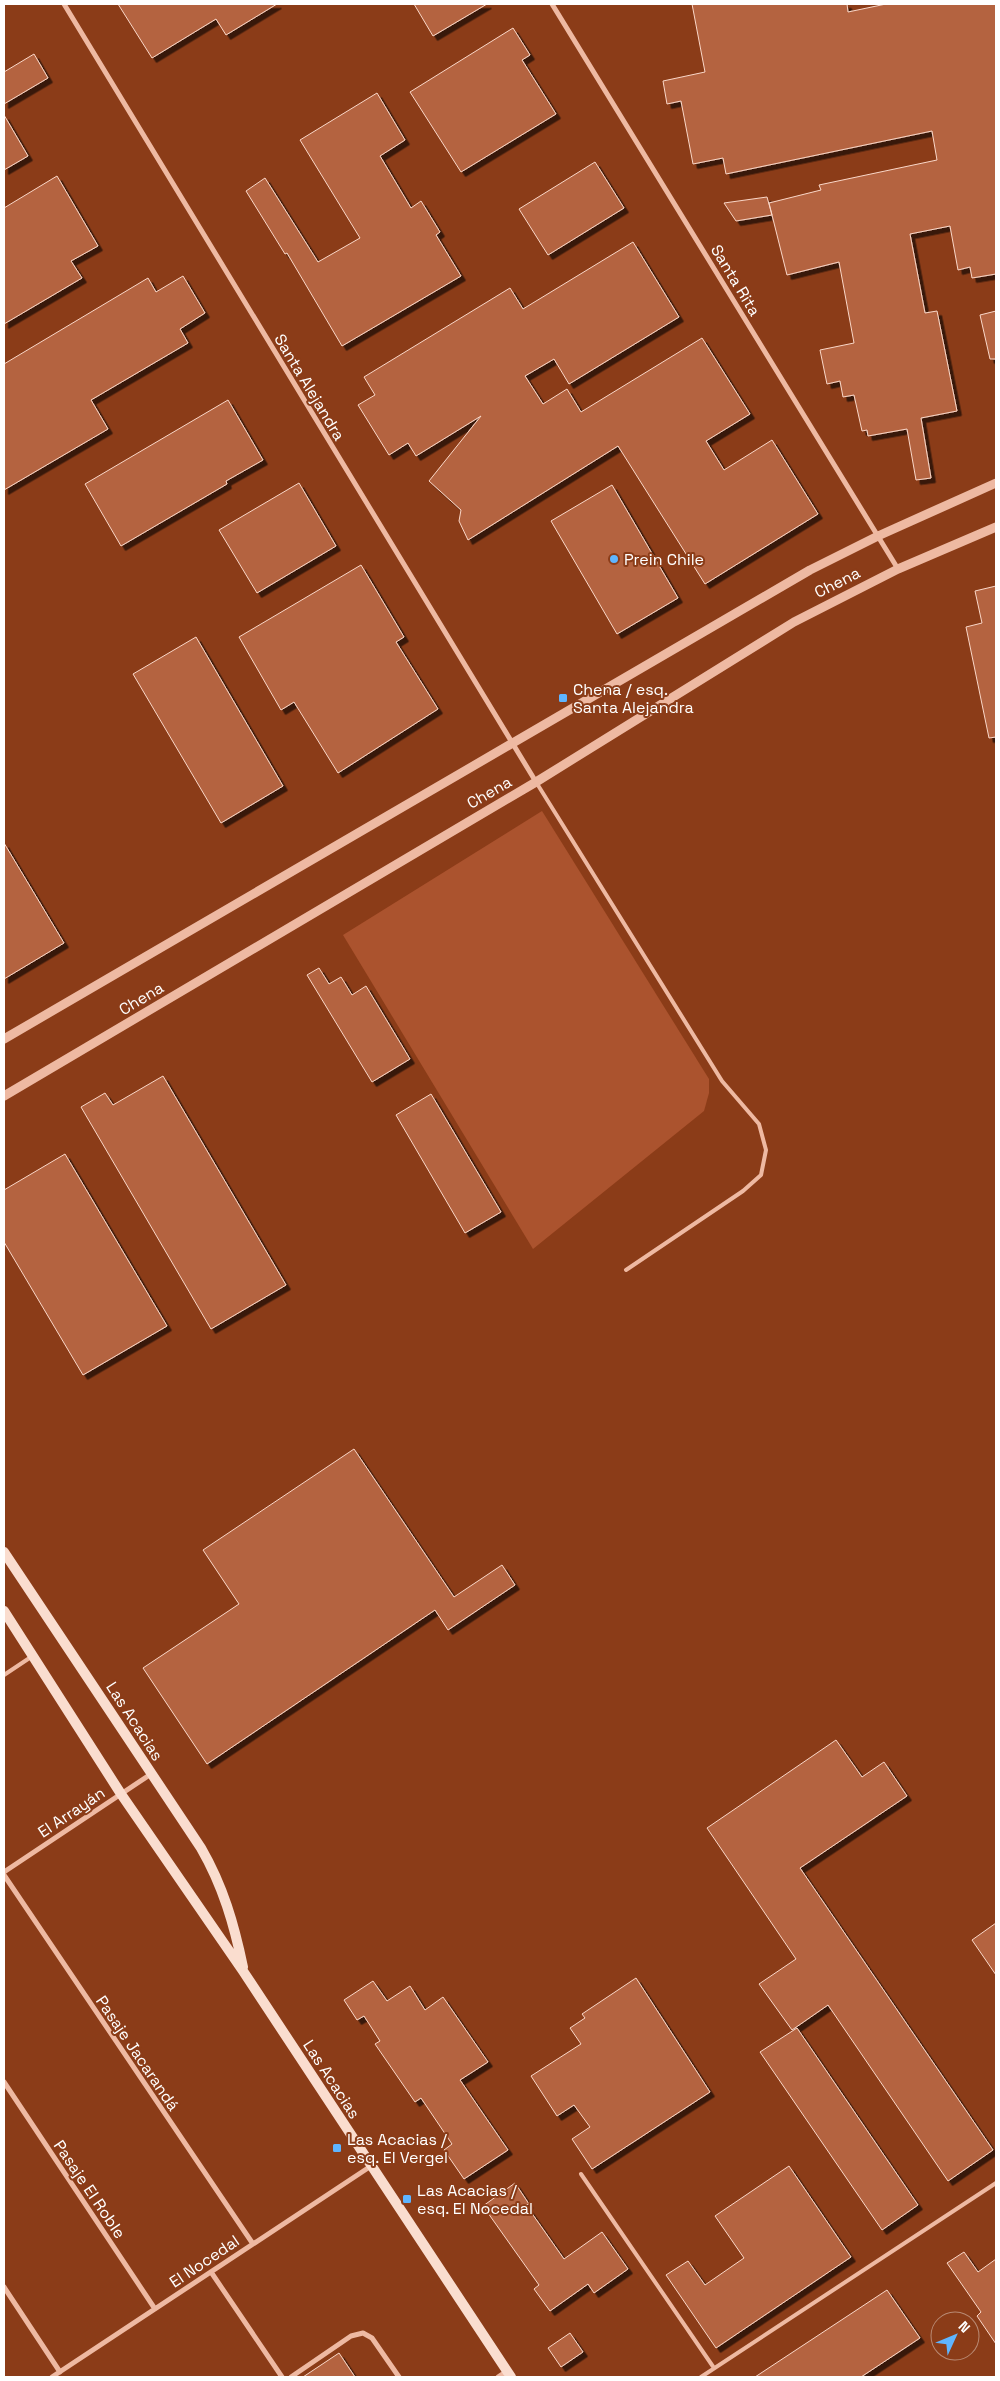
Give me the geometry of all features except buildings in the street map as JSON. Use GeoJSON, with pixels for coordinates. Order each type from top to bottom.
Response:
{"type":"FeatureCollection","features":[{"type":"Feature","properties":{"kind":"main road","name":"Las Acacias"},"geometry":{"type":"LineString","coordinates":[[4,1552],[213,1868],[229,1908],[244,1970]]}},
{"type":"Feature","properties":{"kind":"main road","name":"Las Acacias"},"geometry":{"type":"LineString","coordinates":[[4,1611],[121,1794],[244,1970],[506,2375]]}},
{"type":"Feature","properties":{"kind":"street","name":"Santa Alejandra"},"geometry":{"type":"LineString","coordinates":[[64,4],[536,782]]}},
{"type":"Feature","properties":{"kind":"street","name":"Santa Rita"},"geometry":{"type":"LineString","coordinates":[[552,4],[898,569]]}},
{"type":"Feature","properties":{"kind":"street","name":"Chena"},"geometry":{"type":"LineString","coordinates":[[4,1039],[810,570],[878,536],[996,483]]}},
{"type":"Feature","properties":{"kind":"street","name":"Chena"},"geometry":{"type":"LineString","coordinates":[[4,1096],[536,782],[794,622],[898,569],[996,527]]}},
{"type":"Feature","properties":{"kind":"street","name":"El Arrayán"},"geometry":{"type":"LineString","coordinates":[[4,1874],[152,1774]]}},
{"type":"Feature","properties":{"kind":"street","name":"Pasaje Jacarandá"},"geometry":{"type":"LineString","coordinates":[[4,1874],[252,2244]]}},
{"type":"Feature","properties":{"kind":"street","name":"Pasaje El Roble"},"geometry":{"type":"LineString","coordinates":[[4,2082],[155,2309]]}},
{"type":"Feature","properties":{"kind":"street","name":"El Nocedal"},"geometry":{"type":"LineString","coordinates":[[52,2377],[370,2166]]}},
{"type":"Feature","properties":{"kind":"street"},"geometry":{"type":"LineString","coordinates":[[211,2272],[282,2377]]}},
{"type":"Feature","properties":{"kind":"street"},"geometry":{"type":"LineString","coordinates":[[4,2287],[60,2372]]}},
{"type":"Feature","properties":{"kind":"street"},"geometry":{"type":"LineString","coordinates":[[291,2377],[351,2336],[363,2333],[372,2338],[399,2377]]}},
{"type":"Feature","properties":{"kind":"lane"},"geometry":{"type":"LineString","coordinates":[[536,782],[722,1081],[752,1114],[764,1137],[765,1163],[762,1175],[743,1191],[626,1270]]}},
{"type":"Feature","properties":{"kind":"lane"},"geometry":{"type":"LineString","coordinates":[[4,1675],[33,1656]]}},
{"type":"Feature","properties":{"kind":"lane"},"geometry":{"type":"LineString","coordinates":[[581,2174],[714,2368]]}},
{"type":"Feature","properties":{"kind":"lane"},"geometry":{"type":"LineString","coordinates":[[701,2377],[996,2183]]}},
{"type":"Feature","properties":{"kind":"shaded area"},"geometry":{"type":"Polygon","coordinates":[[[542,811],[709,1079],[709,1093],[704,1111],[533,1249],[343,935],[542,811]]]}},
{"type":"Feature","properties":{"kind":"place","name":"Prein Chile"},"geometry":{"type":"Point","coordinates":[614,559]}},
{"type":"Feature","properties":{"kind":"place","name":"Chena / esq. Santa Alejandra"},"geometry":{"type":"Point","coordinates":[563,698]}},
{"type":"Feature","properties":{"kind":"place","name":"Las Acacias / esq. El Vergel"},"geometry":{"type":"Point","coordinates":[337,2148]}},
{"type":"Feature","properties":{"kind":"place","name":"Las Acacias / esq. El Nocedal"},"geometry":{"type":"Point","coordinates":[407,2199]}}]}
